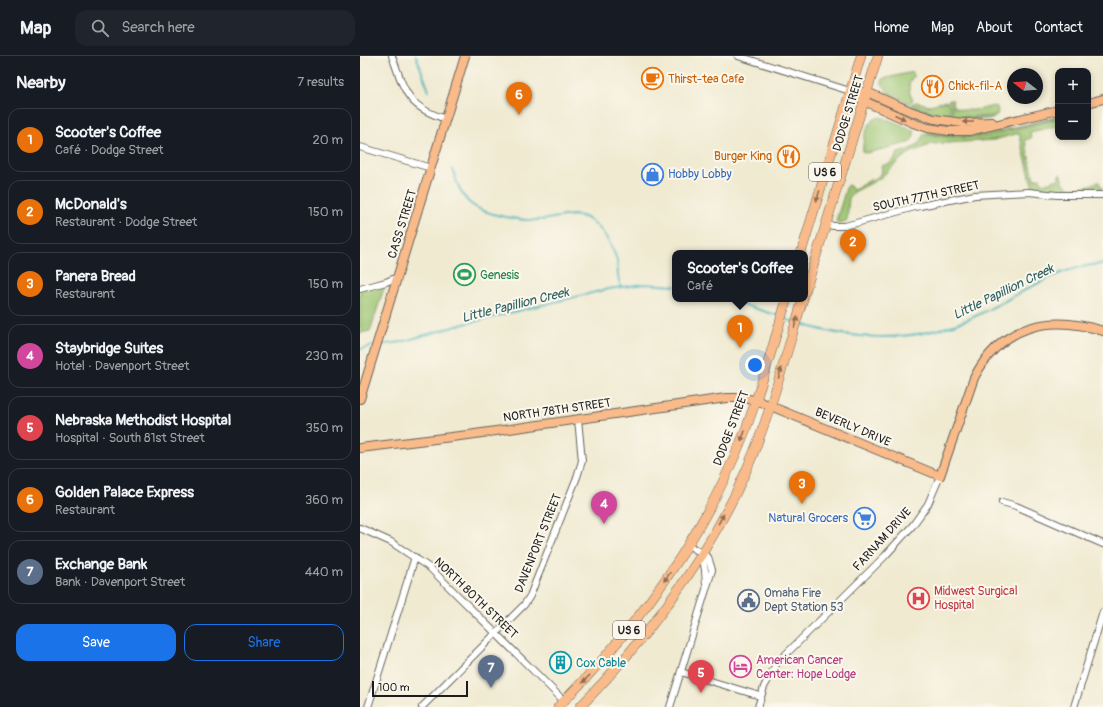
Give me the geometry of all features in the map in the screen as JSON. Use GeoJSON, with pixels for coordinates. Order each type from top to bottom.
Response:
{"type":"FeatureCollection","features":[{"type":"Feature","properties":{"kind":"highway","name":"DODGE STREET"},"geometry":{"type":"LineString","coordinates":[[802,250],[861,56]]}},
{"type":"Feature","properties":{"kind":"highway","name":"DODGE STREET"},"geometry":{"type":"LineString","coordinates":[[808,282],[878,56]]}},
{"type":"Feature","properties":{"kind":"highway","name":"DODGE STREET"},"geometry":{"type":"LineString","coordinates":[[688,545],[729,469],[743,436],[756,400],[786,302]]}},
{"type":"Feature","properties":{"kind":"highway","name":"US 6"},"geometry":{"type":"LineString","coordinates":[[580,707],[654,624],[702,553],[740,484],[770,405],[802,302]]}},
{"type":"Feature","properties":{"kind":"highway","name":"US 6"},"geometry":{"type":"LineString","coordinates":[[561,704],[605,658],[631,627],[668,577],[688,545]]}},
{"type":"Feature","properties":{"kind":"main road","name":"CASS STREET"},"geometry":{"type":"LineString","coordinates":[[360,399],[465,56]]}},
{"type":"Feature","properties":{"kind":"main road"},"geometry":{"type":"LineString","coordinates":[[850,91],[934,119],[963,122],[1007,122],[1055,111]]}},
{"type":"Feature","properties":{"kind":"main road"},"geometry":{"type":"LineString","coordinates":[[1091,101],[1103,99]]}},
{"type":"Feature","properties":{"kind":"main road","name":"FARNAM DRIVE"},"geometry":{"type":"LineString","coordinates":[[940,476],[971,384],[983,361],[1002,342],[1025,329],[1046,324],[1067,323],[1103,331]]}},
{"type":"Feature","properties":{"kind":"main road","name":"NORTH 78TH STREET"},"geometry":{"type":"LineString","coordinates":[[360,448],[416,442],[726,398],[756,400]]}},
{"type":"Feature","properties":{"kind":"main road","name":"BEVERLY DRIVE"},"geometry":{"type":"LineString","coordinates":[[756,400],[940,476]]}},
{"type":"Feature","properties":{"kind":"street"},"geometry":{"type":"LineString","coordinates":[[392,56],[402,82],[413,102],[426,112],[446,119]]}},
{"type":"Feature","properties":{"kind":"street"},"geometry":{"type":"LineString","coordinates":[[738,56],[850,91]]}},
{"type":"Feature","properties":{"kind":"street"},"geometry":{"type":"LineString","coordinates":[[360,147],[431,168]]}},
{"type":"Feature","properties":{"kind":"street","name":"SOUTH 77TH STREET"},"geometry":{"type":"LineString","coordinates":[[826,225],[845,226],[916,207],[982,194],[1029,192],[1057,195],[1103,194]]}},
{"type":"Feature","properties":{"kind":"street"},"geometry":{"type":"LineString","coordinates":[[360,288],[386,282],[398,277]]}},
{"type":"Feature","properties":{"kind":"street","name":"DAVENPORT STREET"},"geometry":{"type":"LineString","coordinates":[[422,707],[524,605],[530,596],[575,483],[582,461],[578,419]]}},
{"type":"Feature","properties":{"kind":"street","name":"FARNAM DRIVE"},"geometry":{"type":"LineString","coordinates":[[758,707],[760,696],[768,676],[777,663],[913,525],[928,504],[940,476]]}},
{"type":"Feature","properties":{"kind":"street"},"geometry":{"type":"LineString","coordinates":[[1002,502],[1016,506],[1103,544]]}},
{"type":"Feature","properties":{"kind":"street","name":"NORTH 80TH STREET"},"geometry":{"type":"LineString","coordinates":[[360,528],[391,542],[415,557],[438,575],[496,633],[561,704]]}},
{"type":"Feature","properties":{"kind":"street"},"geometry":{"type":"LineString","coordinates":[[670,707],[705,592],[706,574],[702,553],[688,545]]}},
{"type":"Feature","properties":{"kind":"street"},"geometry":{"type":"LineString","coordinates":[[368,707],[415,557]]}},
{"type":"Feature","properties":{"kind":"street"},"geometry":{"type":"LineString","coordinates":[[1074,707],[1103,612]]}},
{"type":"Feature","properties":{"kind":"street"},"geometry":{"type":"LineString","coordinates":[[681,672],[760,696]]}},
{"type":"Feature","properties":{"kind":"green space"},"geometry":{"type":"Polygon","coordinates":[[[913,72],[914,76],[910,81],[909,87],[913,100],[909,103],[890,93],[882,84],[882,79],[913,72]]]}},
{"type":"Feature","properties":{"kind":"green space"},"geometry":{"type":"Polygon","coordinates":[[[885,91],[911,105],[938,114],[966,118],[995,117],[993,119],[966,120],[940,117],[918,110],[883,94],[885,91]]]}},
{"type":"Feature","properties":{"kind":"green space"},"geometry":{"type":"Polygon","coordinates":[[[953,100],[953,106],[962,110],[973,110],[994,106],[997,107],[998,112],[996,116],[952,116],[952,108],[948,101],[953,100]]]}},
{"type":"Feature","properties":{"kind":"green space"},"geometry":{"type":"Polygon","coordinates":[[[946,101],[950,107],[950,116],[936,113],[911,104],[916,102],[925,104],[926,106],[946,101]]]}},
{"type":"Feature","properties":{"kind":"green space"},"geometry":{"type":"Polygon","coordinates":[[[879,117],[914,130],[914,136],[910,142],[867,153],[863,152],[864,137],[868,127],[875,119],[879,117]]]}},
{"type":"Feature","properties":{"kind":"green space"},"geometry":{"type":"Polygon","coordinates":[[[1055,117],[1055,119],[975,136],[954,137],[926,133],[964,134],[1010,128],[1055,117]]]}},
{"type":"Feature","properties":{"kind":"green space"},"geometry":{"type":"Polygon","coordinates":[[[1055,120],[1055,127],[1030,132],[1031,138],[1025,140],[1034,179],[1040,178],[1042,184],[1059,179],[1060,174],[1063,182],[1071,188],[1099,182],[1102,189],[1100,191],[1065,191],[1033,188],[1019,133],[994,140],[932,144],[910,153],[902,158],[879,179],[854,192],[849,198],[847,221],[839,223],[836,221],[847,185],[853,190],[872,179],[873,180],[881,173],[881,166],[889,164],[894,160],[898,153],[915,147],[924,134],[962,137],[985,136],[1055,120]]]}},
{"type":"Feature","properties":{"kind":"green space"},"geometry":{"type":"Polygon","coordinates":[[[386,282],[370,331],[360,333],[360,289],[386,282]]]}},
{"type":"Feature","properties":{"kind":"waterway"},"geometry":{"type":"LineString","coordinates":[[416,56],[429,91]]}},
{"type":"Feature","properties":{"kind":"waterway"},"geometry":{"type":"LineString","coordinates":[[453,169],[457,184],[464,197],[477,208],[494,214],[531,220],[574,215],[581,216],[594,223],[605,235],[611,245],[617,262],[618,278],[621,287]]}},
{"type":"Feature","properties":{"kind":"waterway","name":"Little Papillion Creek"},"geometry":{"type":"LineString","coordinates":[[798,323],[840,334],[861,336],[904,336],[925,333],[946,328],[972,318],[1052,276],[1077,268],[1103,264]]}},
{"type":"Feature","properties":{"kind":"waterway","name":"Little Papillion Creek"},"geometry":{"type":"LineString","coordinates":[[380,345],[401,342],[460,325],[608,289],[644,284],[672,286]]}},
{"type":"Feature","properties":{"kind":"waterway","name":"Little Papillion Creek"},"geometry":{"type":"LineString","coordinates":[[735,302],[779,316]]}},
{"type":"Feature","properties":{"kind":"waterway","name":"Little Papillion Creek"},"geometry":{"type":"LineString","coordinates":[[785,319],[794,322]]}},
{"type":"Feature","properties":{"kind":"waterway","name":"Little Papillion Creek"},"geometry":{"type":"LineString","coordinates":[[360,349],[373,346]]}},
{"type":"Feature","properties":{"kind":"place","name":"Thirst-tea Cafe"},"geometry":{"type":"Point","coordinates":[652,79]}},
{"type":"Feature","properties":{"kind":"place","name":"Chick-fil-A"},"geometry":{"type":"Point","coordinates":[933,86]}},
{"type":"Feature","properties":{"kind":"place","name":"Golden Palace Express"},"geometry":{"type":"Point","coordinates":[519,115]}},
{"type":"Feature","properties":{"kind":"place","name":"Burger King"},"geometry":{"type":"Point","coordinates":[788,156]}},
{"type":"Feature","properties":{"kind":"place","name":"Hobby Lobby"},"geometry":{"type":"Point","coordinates":[652,174]}},
{"type":"Feature","properties":{"kind":"place","name":"McDonald's"},"geometry":{"type":"Point","coordinates":[853,262]}},
{"type":"Feature","properties":{"kind":"place","name":"Genesis"},"geometry":{"type":"Point","coordinates":[464,275]}},
{"type":"Feature","properties":{"kind":"place","name":"Scooter's Coffee"},"geometry":{"type":"Point","coordinates":[740,348]}},
{"type":"Feature","properties":{"kind":"place","name":"Panera Bread"},"geometry":{"type":"Point","coordinates":[802,504]}},
{"type":"Feature","properties":{"kind":"place","name":"Natural Grocers"},"geometry":{"type":"Point","coordinates":[864,518]}},
{"type":"Feature","properties":{"kind":"place","name":"Staybridge Suites"},"geometry":{"type":"Point","coordinates":[604,524]}},
{"type":"Feature","properties":{"kind":"place","name":"Midwest Surgical Hospital"},"geometry":{"type":"Point","coordinates":[919,598]}},
{"type":"Feature","properties":{"kind":"place","name":"Omaha Fire Dept Station 53"},"geometry":{"type":"Point","coordinates":[748,600]}},
{"type":"Feature","properties":{"kind":"place","name":"Cox Cable"},"geometry":{"type":"Point","coordinates":[560,663]}},
{"type":"Feature","properties":{"kind":"place","name":"American Cancer Center: Hope Lodge"},"geometry":{"type":"Point","coordinates":[740,667]}},
{"type":"Feature","properties":{"kind":"place","name":"Exchange Bank"},"geometry":{"type":"Point","coordinates":[491,688]}},
{"type":"Feature","properties":{"kind":"place","name":"Nebraska Methodist Hospital"},"geometry":{"type":"Point","coordinates":[701,693]}}]}
